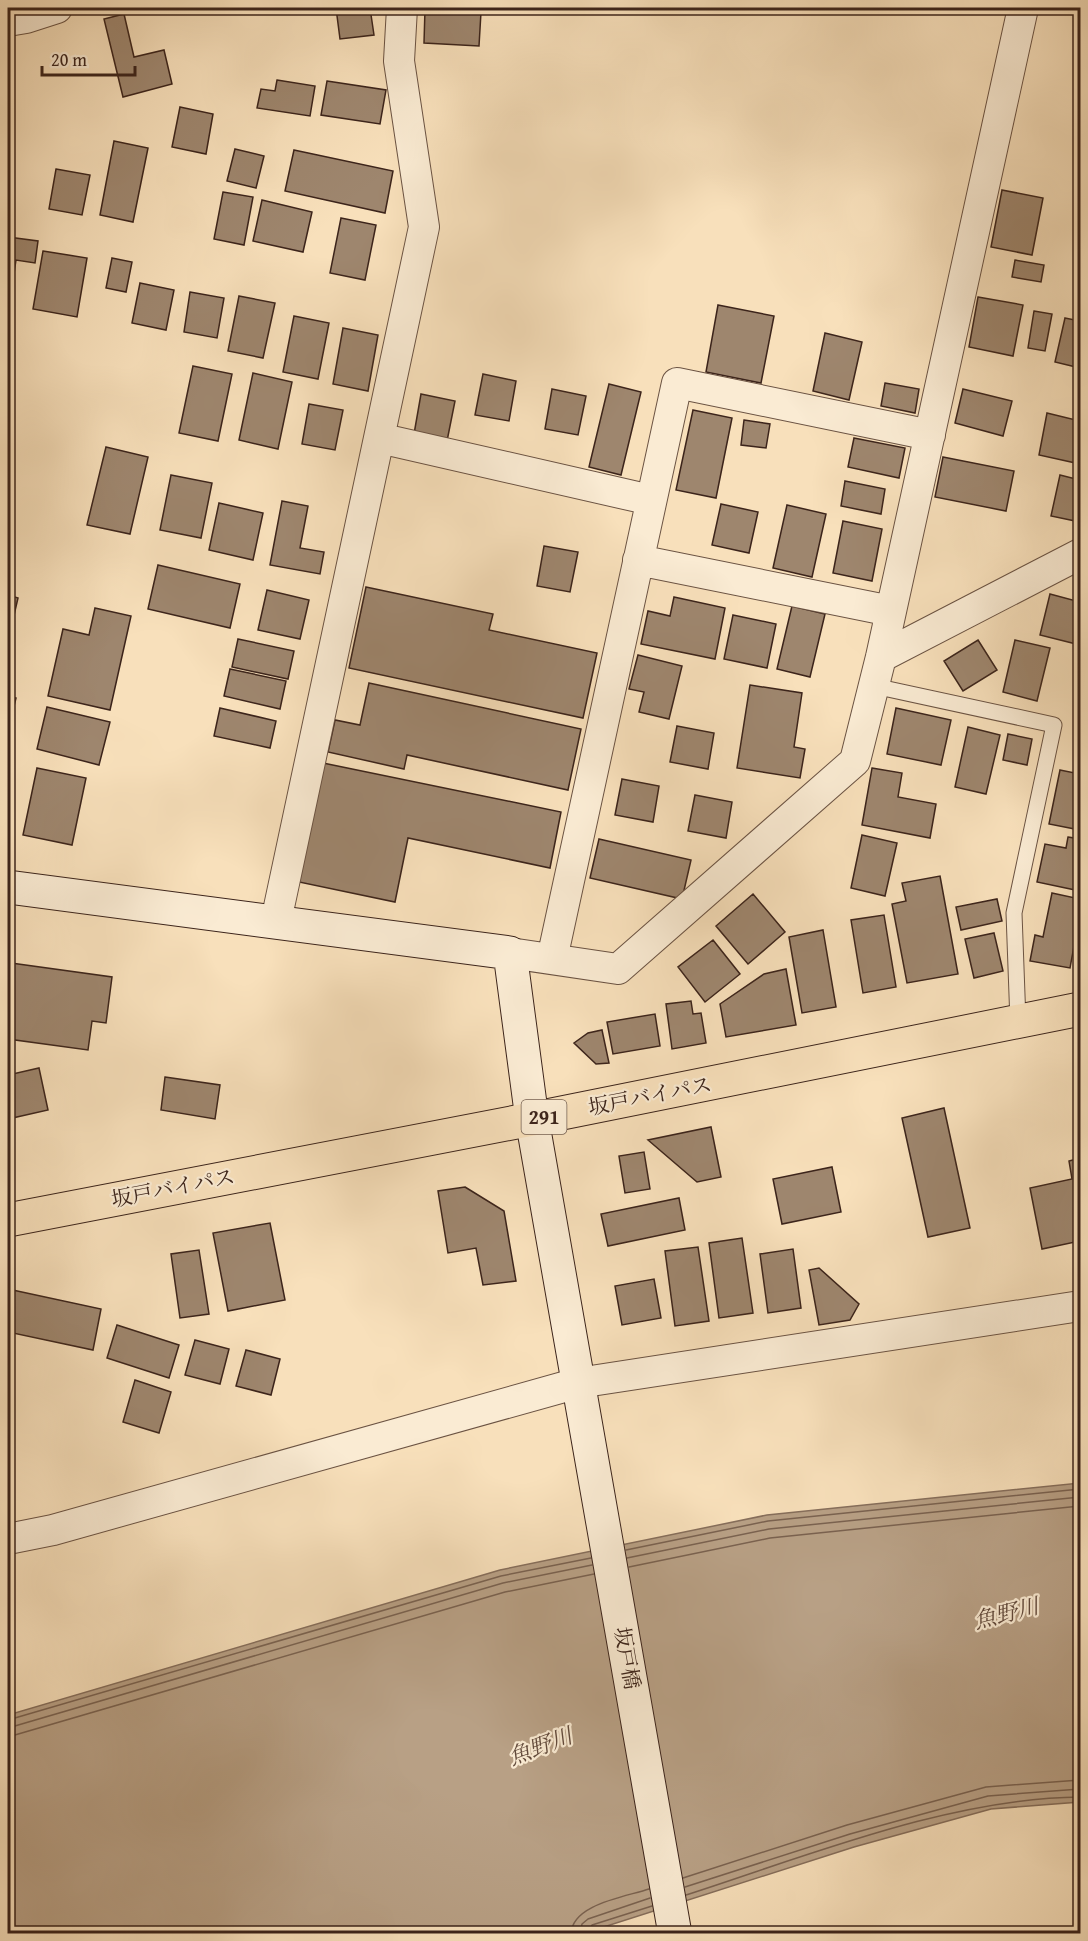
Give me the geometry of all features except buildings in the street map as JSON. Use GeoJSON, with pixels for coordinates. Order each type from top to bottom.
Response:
{"type":"FeatureCollection","features":[{"type":"Feature","properties":{"kind":"highway","name":"坂戸バイパス"},"geometry":{"type":"LineString","coordinates":[[8,1220],[532,1119],[1080,1009]]}},
{"type":"Feature","properties":{"kind":"street"},"geometry":{"type":"LineString","coordinates":[[8,21],[57,8]]}},
{"type":"Feature","properties":{"kind":"street"},"geometry":{"type":"LineString","coordinates":[[276,921],[424,227],[399,61],[402,8]]}},
{"type":"Feature","properties":{"kind":"street"},"geometry":{"type":"LineString","coordinates":[[8,887],[276,921],[618,969],[855,761],[881,657],[1023,8]]}},
{"type":"Feature","properties":{"kind":"street"},"geometry":{"type":"LineString","coordinates":[[552,959],[677,383],[930,435]]}},
{"type":"Feature","properties":{"kind":"street"},"geometry":{"type":"LineString","coordinates":[[379,438],[651,500]]}},
{"type":"Feature","properties":{"kind":"street"},"geometry":{"type":"LineString","coordinates":[[881,657],[1080,554]]}},
{"type":"Feature","properties":{"kind":"street"},"geometry":{"type":"LineString","coordinates":[[638,560],[891,611]]}},
{"type":"Feature","properties":{"kind":"street","name":"坂戸橋"},"geometry":{"type":"LineString","coordinates":[[510,953],[532,1119],[675,1934]]}},
{"type":"Feature","properties":{"kind":"street"},"geometry":{"type":"LineString","coordinates":[[8,1539],[53,1530],[578,1383],[1080,1306]]}},
{"type":"Feature","properties":{"kind":"lane"},"geometry":{"type":"LineString","coordinates":[[874,686],[1054,725],[1014,913],[1018,1022]]}},
{"type":"Feature","properties":{"kind":"water","name":"魚野川"},"geometry":{"type":"Polygon","coordinates":[[[1080,1483],[1080,1802],[991,1809],[854,1847],[585,1933],[8,1934],[8,1715],[500,1570],[767,1515],[1080,1483]]]}}]}
